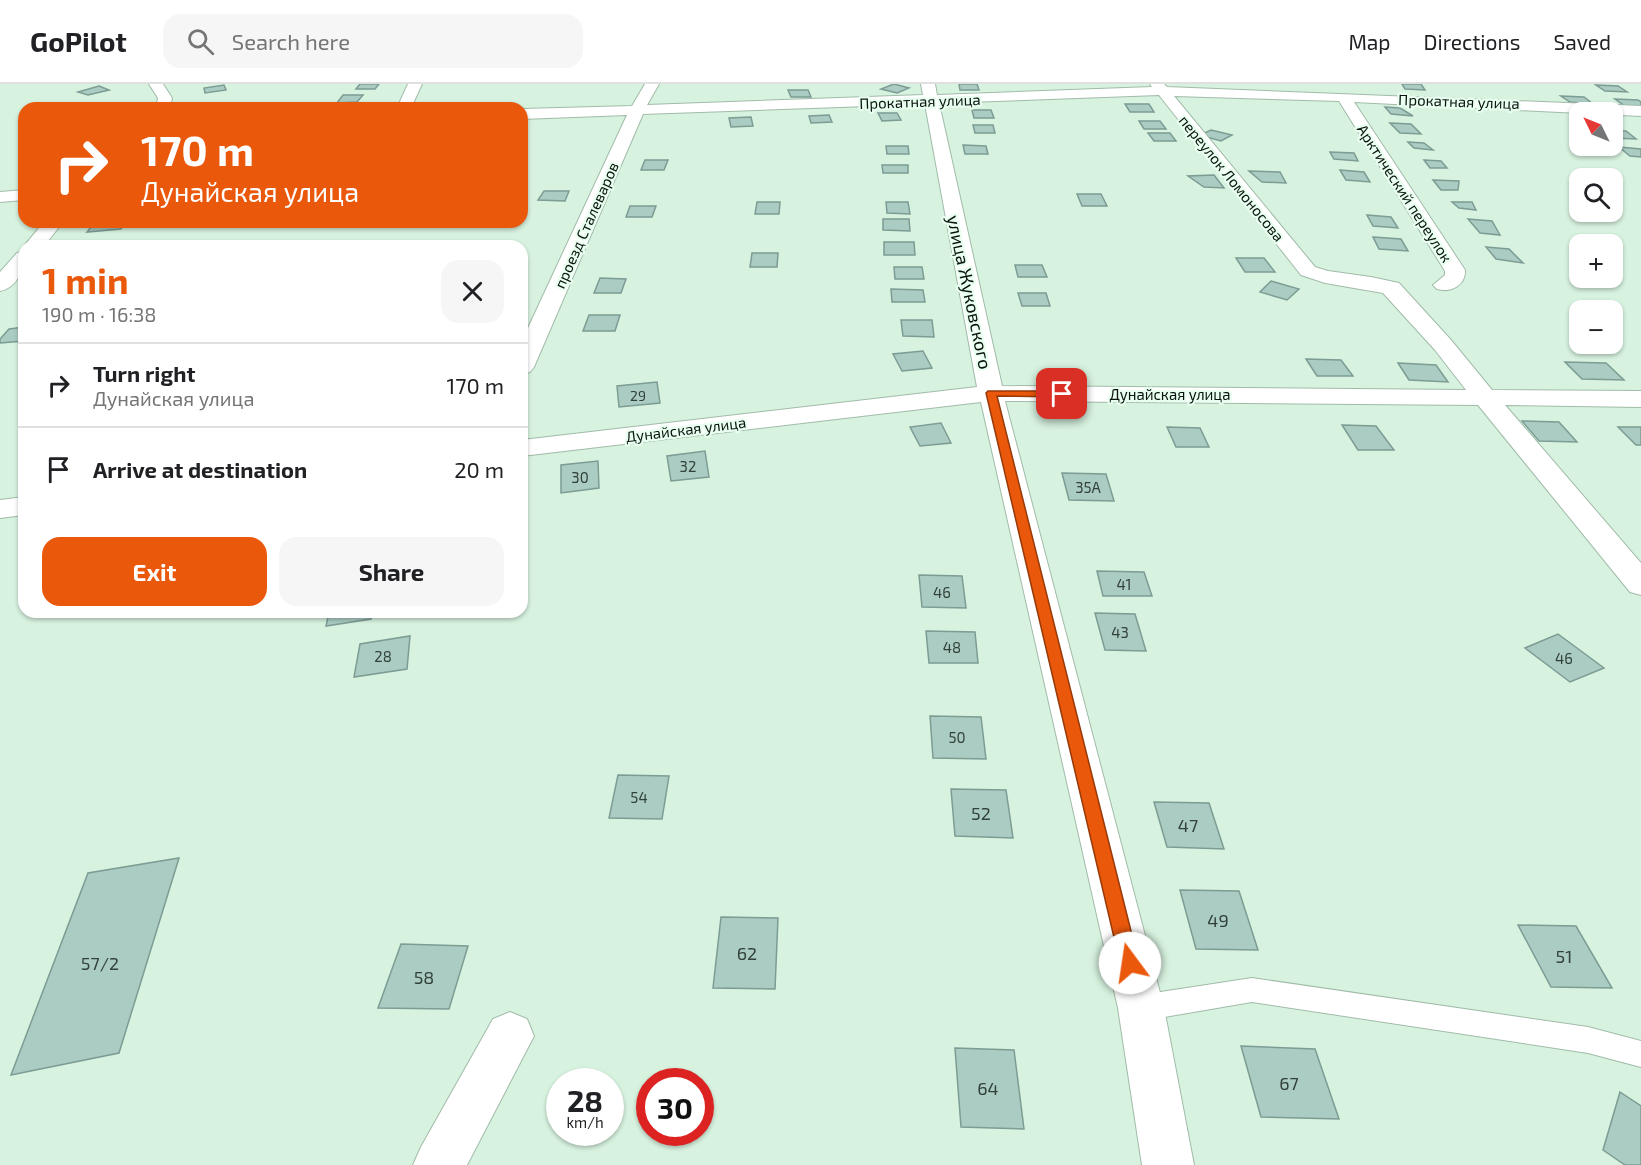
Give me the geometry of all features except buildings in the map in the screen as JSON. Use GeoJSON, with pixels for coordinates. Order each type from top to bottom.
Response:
{"type":"FeatureCollection","features":[{"type":"Feature","properties":{"kind":"street"},"geometry":{"type":"LineString","coordinates":[[156,84],[165,98],[164,102]]}},
{"type":"Feature","properties":{"kind":"street"},"geometry":{"type":"LineString","coordinates":[[407,102],[415,84]]}},
{"type":"Feature","properties":{"kind":"street","name":"проезд Сталеваров"},"geometry":{"type":"LineString","coordinates":[[528,354],[638,110],[652,84]]}},
{"type":"Feature","properties":{"kind":"street","name":"Прокатная улица"},"geometry":{"type":"LineString","coordinates":[[528,114],[638,110],[929,92],[1160,88],[1569,106]]}},
{"type":"Feature","properties":{"kind":"street","name":"переулок Ломоносова"},"geometry":{"type":"LineString","coordinates":[[1160,88],[1308,271],[1325,277],[1391,288],[1443,345],[1484,396]]}},
{"type":"Feature","properties":{"kind":"street","name":"улица Жуковского"},"geometry":{"type":"LineString","coordinates":[[929,92],[991,393],[1141,1008],[1168,1165]]}},
{"type":"Feature","properties":{"kind":"street"},"geometry":{"type":"LineString","coordinates":[[1597,96],[1604,102]]}},
{"type":"Feature","properties":{"kind":"street","name":"Арктический переулок"},"geometry":{"type":"LineString","coordinates":[[1346,97],[1347,103],[1455,270],[1455,278],[1444,285]]}},
{"type":"Feature","properties":{"kind":"street"},"geometry":{"type":"LineString","coordinates":[[1623,112],[1637,118]]}},
{"type":"Feature","properties":{"kind":"street"},"geometry":{"type":"LineString","coordinates":[[0,197],[18,196]]}},
{"type":"Feature","properties":{"kind":"street"},"geometry":{"type":"LineString","coordinates":[[39,240],[49,228]]}},
{"type":"Feature","properties":{"kind":"street"},"geometry":{"type":"LineString","coordinates":[[0,285],[18,264]]}},
{"type":"Feature","properties":{"kind":"street","name":"Дунайская улица"},"geometry":{"type":"LineString","coordinates":[[528,447],[991,393],[1641,399]]}},
{"type":"Feature","properties":{"kind":"street"},"geometry":{"type":"LineString","coordinates":[[1484,396],[1641,584]]}},
{"type":"Feature","properties":{"kind":"street"},"geometry":{"type":"LineString","coordinates":[[0,509],[18,507]]}},
{"type":"Feature","properties":{"kind":"street"},"geometry":{"type":"LineString","coordinates":[[439,1165],[510,1036]]}},
{"type":"Feature","properties":{"kind":"lane"},"geometry":{"type":"LineString","coordinates":[[1141,1008],[1252,990],[1588,1040],[1641,1054]]}},
{"type":"Feature","properties":{"kind":"route"},"geometry":{"type":"LineString","coordinates":[[1062,394],[991,393],[1130,963]]}}]}
